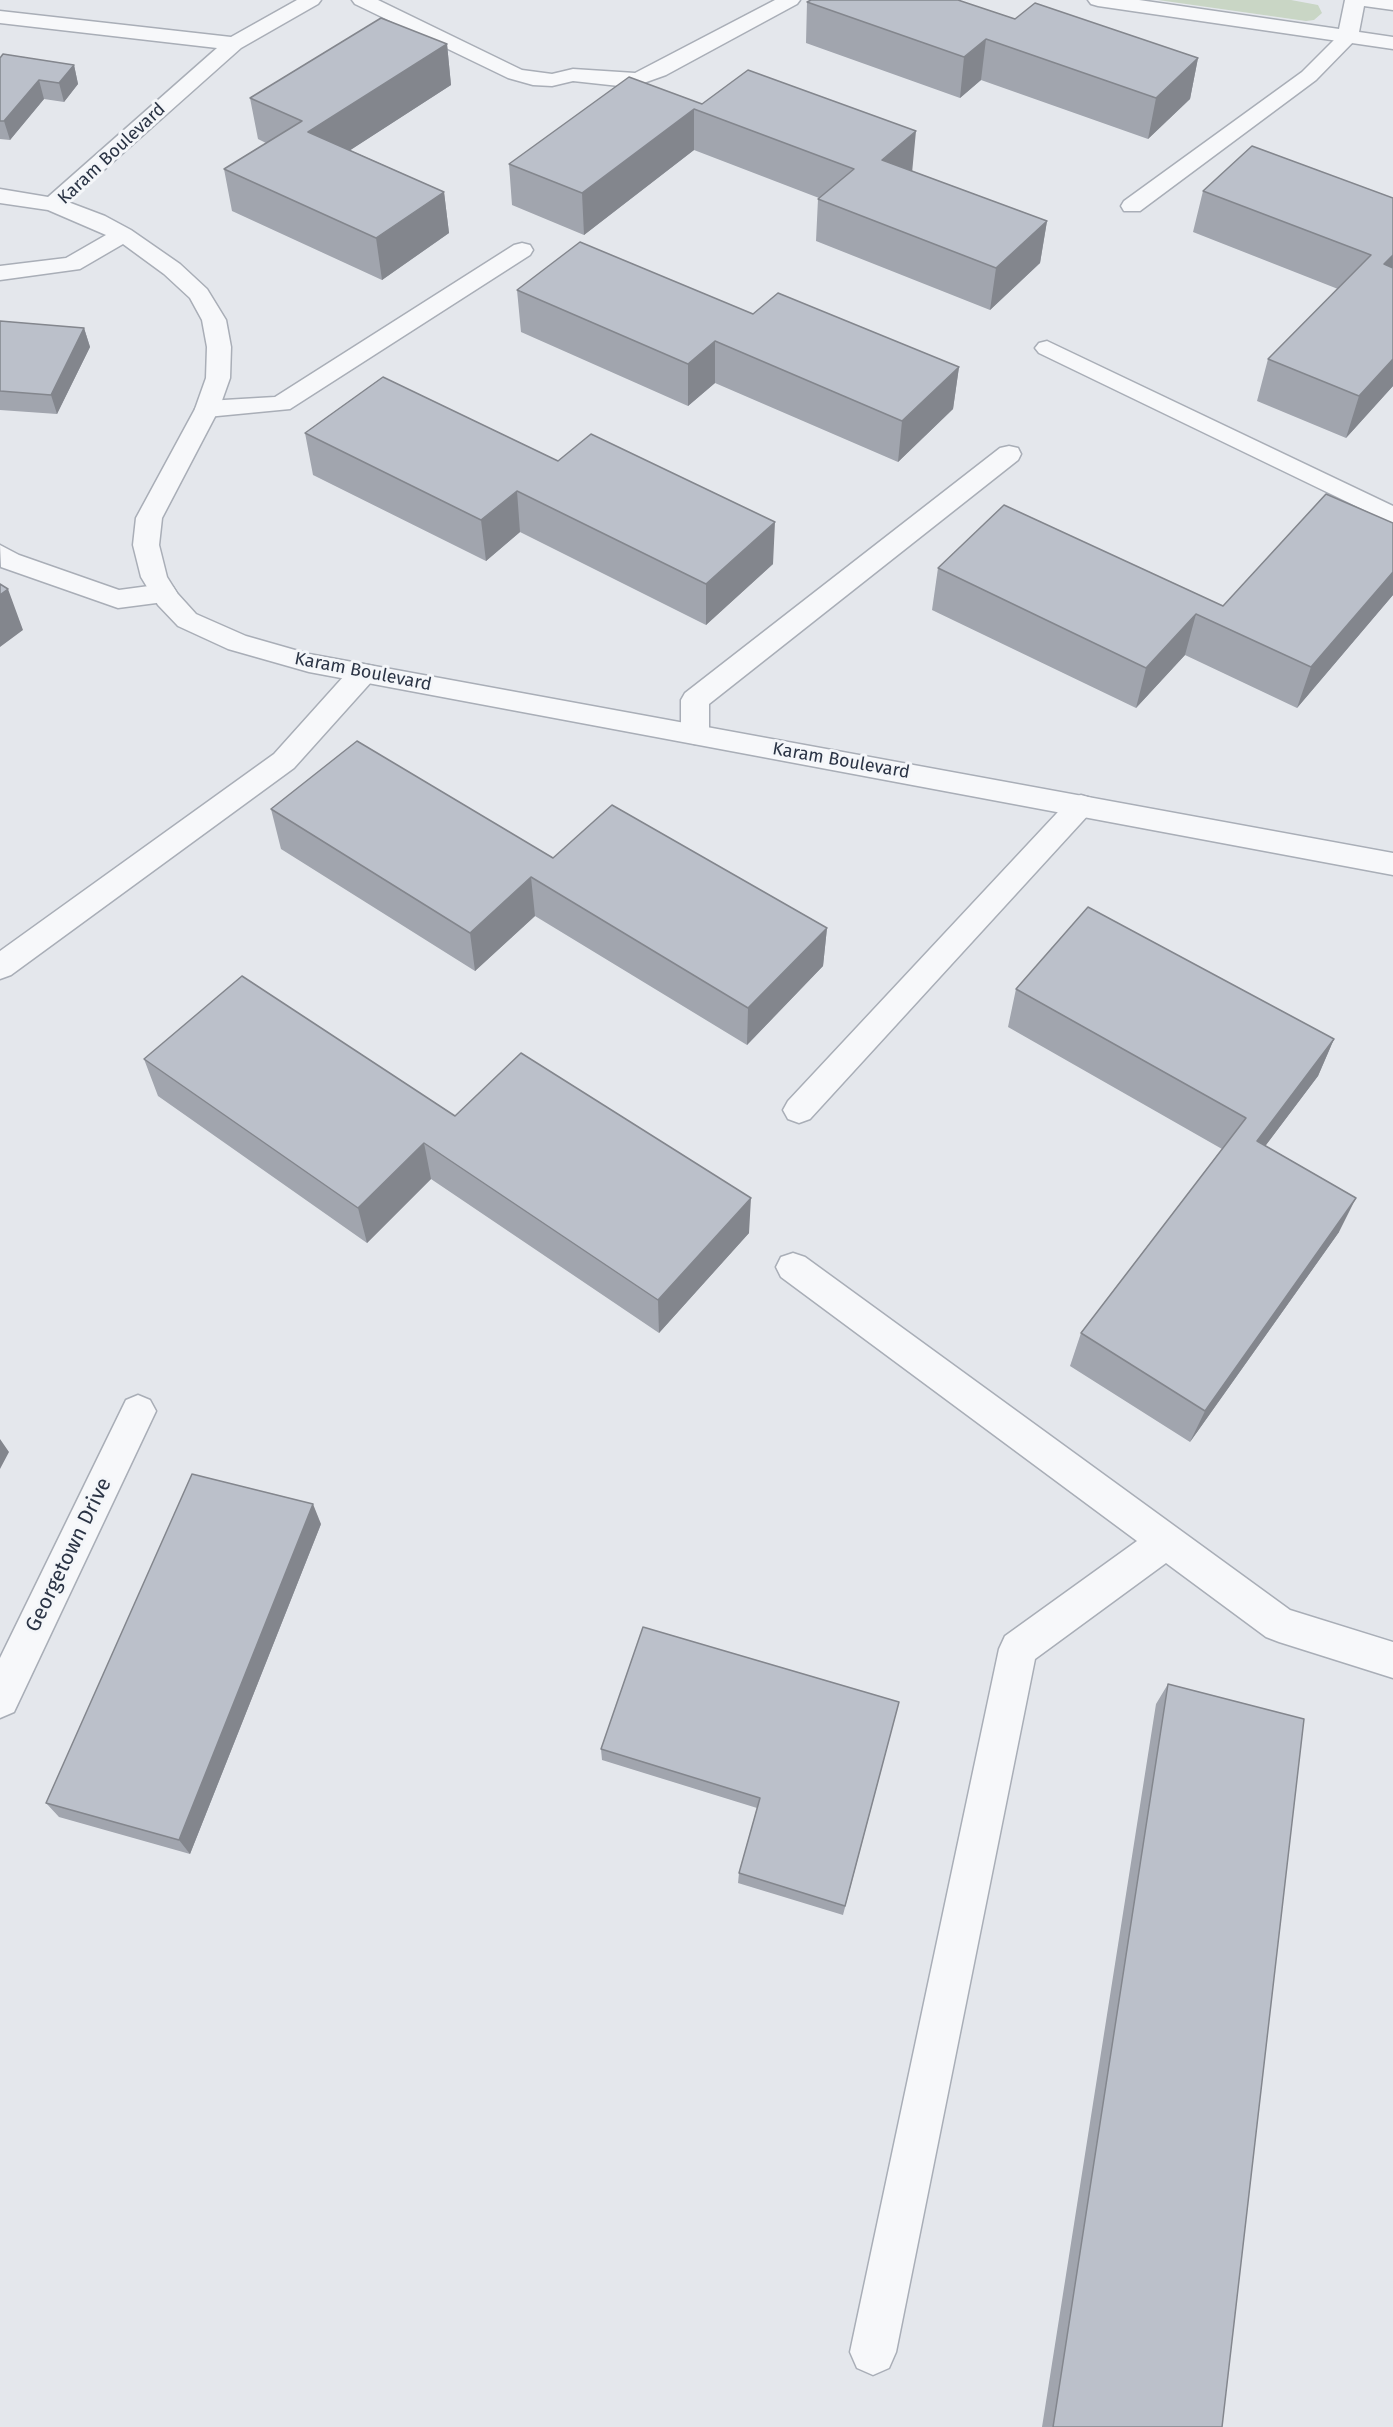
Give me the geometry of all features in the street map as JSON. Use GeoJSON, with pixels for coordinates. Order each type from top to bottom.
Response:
{"type":"FeatureCollection","features":[{"type":"Feature","properties":{"kind":"street","name":"Karam Boulevard"},"geometry":{"type":"LineString","coordinates":[[311,0],[234,44],[53,204],[97,221],[123,235],[172,269],[199,294],[214,320],[219,347],[218,378],[207,409],[149,518],[146,545],[154,577],[164,593],[187,620],[237,643],[309,663],[1393,864]]}},
{"type":"Feature","properties":{"kind":"street"},"geometry":{"type":"LineString","coordinates":[[362,0],[515,74],[533,79],[552,80],[573,75],[619,80],[638,79],[658,71],[790,0]]}},
{"type":"Feature","properties":{"kind":"street"},"geometry":{"type":"LineString","coordinates":[[1098,0],[1393,43]]}},
{"type":"Feature","properties":{"kind":"street"},"geometry":{"type":"LineString","coordinates":[[1132,206],[1309,76],[1348,37],[1355,0]]}},
{"type":"Feature","properties":{"kind":"street"},"geometry":{"type":"LineString","coordinates":[[1361,0],[1393,4]]}},
{"type":"Feature","properties":{"kind":"street"},"geometry":{"type":"LineString","coordinates":[[0,17],[234,44]]}},
{"type":"Feature","properties":{"kind":"street"},"geometry":{"type":"LineString","coordinates":[[0,196],[53,204]]}},
{"type":"Feature","properties":{"kind":"street"},"geometry":{"type":"LineString","coordinates":[[0,273],[72,264],[123,235]]}},
{"type":"Feature","properties":{"kind":"street"},"geometry":{"type":"LineString","coordinates":[[207,409],[281,404],[522,250]]}},
{"type":"Feature","properties":{"kind":"street"},"geometry":{"type":"LineString","coordinates":[[1047,348],[1393,516]]}},
{"type":"Feature","properties":{"kind":"street"},"geometry":{"type":"LineString","coordinates":[[695,734],[695,700],[1009,454]]}},
{"type":"Feature","properties":{"kind":"street"},"geometry":{"type":"LineString","coordinates":[[0,554],[10,561],[118,598],[164,593]]}},
{"type":"Feature","properties":{"kind":"street"},"geometry":{"type":"LineString","coordinates":[[0,967],[284,760],[363,673]]}},
{"type":"Feature","properties":{"kind":"street"},"geometry":{"type":"LineString","coordinates":[[799,1110],[1081,805]]}},
{"type":"Feature","properties":{"kind":"street"},"geometry":{"type":"LineString","coordinates":[[793,1267],[1279,1624],[1393,1660]]}},
{"type":"Feature","properties":{"kind":"street","name":"Georgetown Drive"},"geometry":{"type":"LineString","coordinates":[[0,1699],[138,1411]]}},
{"type":"Feature","properties":{"kind":"street"},"geometry":{"type":"LineString","coordinates":[[873,2352],[1018,1648],[1165,1542]]}},
{"type":"Feature","properties":{"kind":"green space"},"geometry":{"type":"Polygon","coordinates":[[[1158,0],[1291,0],[1318,5],[1322,13],[1314,20],[1306,21],[1158,0]]]}},
{"type":"Feature","properties":{"kind":"building"},"geometry":{"type":"Polygon","coordinates":[[[811,0],[958,0],[1015,19],[1035,3],[1198,58],[1156,98],[986,39],[964,57],[807,2],[811,0]]]}},
{"type":"Feature","properties":{"kind":"building"},"geometry":{"type":"Polygon","coordinates":[[[381,18],[447,44],[308,132],[444,192],[376,238],[224,169],[302,121],[250,98],[381,18]]]}},
{"type":"Feature","properties":{"kind":"building"},"geometry":{"type":"Polygon","coordinates":[[[3,54],[74,65],[59,83],[39,80],[4,121],[0,121],[0,58],[3,54]]]}},
{"type":"Feature","properties":{"kind":"building"},"geometry":{"type":"Polygon","coordinates":[[[748,70],[916,131],[882,160],[1047,221],[996,268],[818,199],[854,169],[694,109],[582,193],[509,164],[629,77],[702,104],[748,70]]]}},
{"type":"Feature","properties":{"kind":"building"},"geometry":{"type":"Polygon","coordinates":[[[1252,146],[1393,198],[1393,255],[1384,264],[1393,268],[1393,359],[1359,396],[1268,359],[1371,255],[1203,191],[1252,146]]]}},
{"type":"Feature","properties":{"kind":"building"},"geometry":{"type":"Polygon","coordinates":[[[580,242],[753,314],[778,293],[959,367],[902,421],[715,341],[688,364],[517,290],[580,242]]]}},
{"type":"Feature","properties":{"kind":"building"},"geometry":{"type":"Polygon","coordinates":[[[0,321],[84,328],[51,395],[0,391],[0,321]]]}},
{"type":"Feature","properties":{"kind":"building"},"geometry":{"type":"Polygon","coordinates":[[[383,377],[558,461],[591,434],[775,522],[706,584],[517,491],[481,520],[305,433],[383,377]]]}},
{"type":"Feature","properties":{"kind":"building"},"geometry":{"type":"Polygon","coordinates":[[[1326,494],[1393,523],[1393,572],[1311,667],[1196,614],[1146,668],[938,568],[1004,505],[1223,606],[1326,494]]]}},
{"type":"Feature","properties":{"kind":"building"},"geometry":{"type":"Polygon","coordinates":[[[0,584],[8,589],[0,595],[0,584]]]}},
{"type":"Feature","properties":{"kind":"building"},"geometry":{"type":"Polygon","coordinates":[[[357,741],[553,858],[612,805],[827,928],[748,1008],[531,877],[470,933],[271,809],[357,741]]]}},
{"type":"Feature","properties":{"kind":"building"},"geometry":{"type":"Polygon","coordinates":[[[1088,907],[1334,1039],[1257,1141],[1356,1198],[1205,1411],[1081,1333],[1246,1118],[1016,989],[1088,907]]]}},
{"type":"Feature","properties":{"kind":"building"},"geometry":{"type":"Polygon","coordinates":[[[242,976],[455,1116],[521,1053],[751,1198],[658,1300],[424,1143],[358,1208],[144,1059],[242,976]]]}},
{"type":"Feature","properties":{"kind":"building"},"geometry":{"type":"Polygon","coordinates":[[[192,1474],[313,1504],[179,1840],[46,1803],[192,1474]]]}},
{"type":"Feature","properties":{"kind":"building"},"geometry":{"type":"Polygon","coordinates":[[[643,1627],[899,1702],[845,1906],[739,1873],[760,1798],[601,1749],[643,1627]]]}},
{"type":"Feature","properties":{"kind":"building"},"geometry":{"type":"Polygon","coordinates":[[[1168,1684],[1304,1719],[1222,2427],[1053,2427],[1168,1684]]]}}]}
